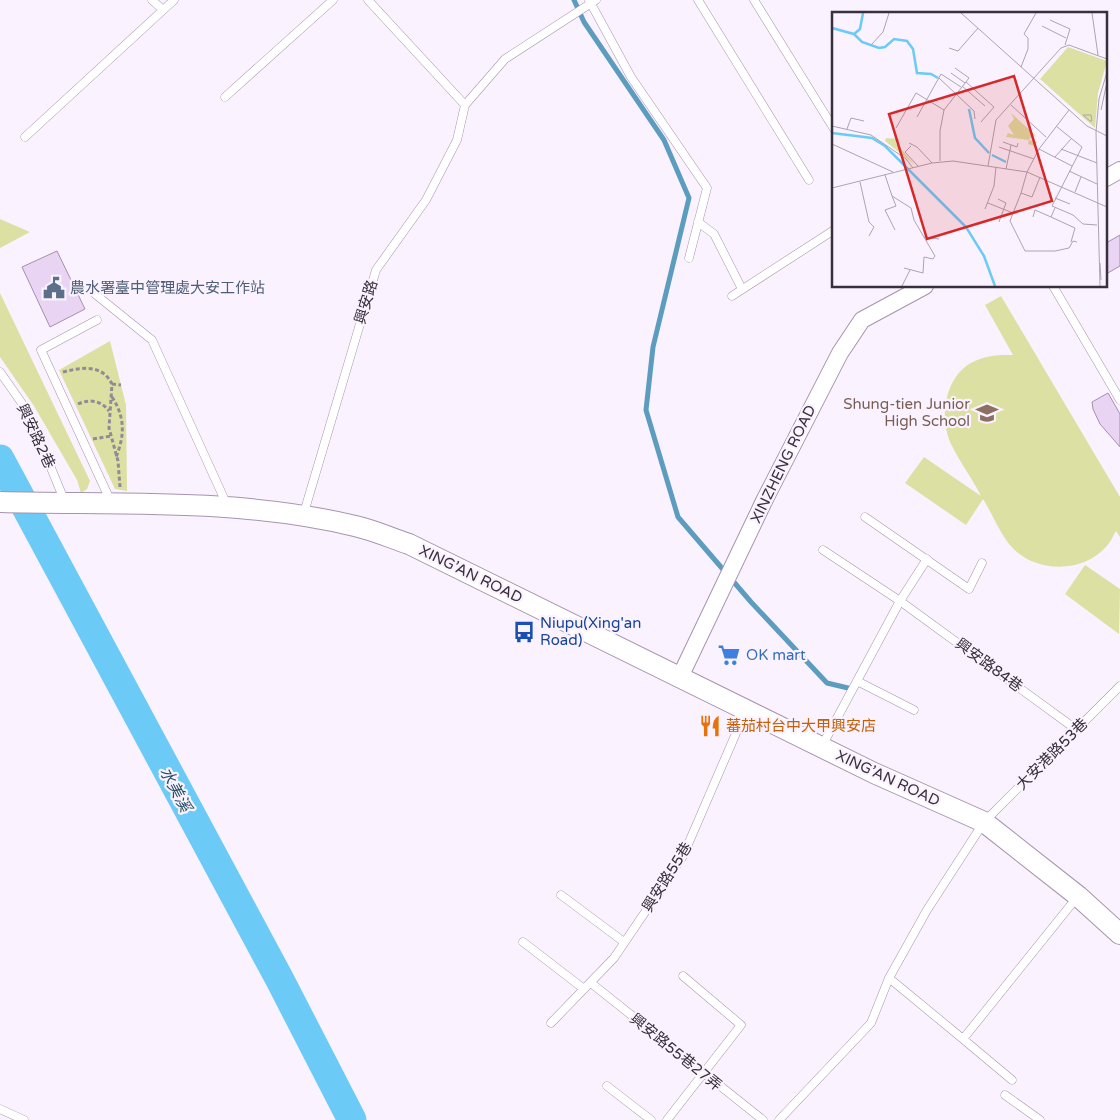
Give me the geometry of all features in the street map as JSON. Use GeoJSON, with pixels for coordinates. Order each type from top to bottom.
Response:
{"type":"FeatureCollection","features":[{"type":"Feature","properties":{"kind":"street"},"geometry":{"type":"LineString","coordinates":[[1108,177],[1120,170]]}},
{"type":"Feature","properties":{"kind":"street","name":"XINZHENG ROAD"},"geometry":{"type":"LineString","coordinates":[[680,677],[769,490],[840,353],[862,320],[921,288]]}},
{"type":"Feature","properties":{"kind":"street","name":"XING’AN ROAD"},"geometry":{"type":"LineString","coordinates":[[0,502],[66,504],[116,497],[228,507],[303,516],[356,526],[409,544],[747,708],[874,773],[984,822],[1078,896],[1120,934]]}},
{"type":"Feature","properties":{"kind":"lane"},"geometry":{"type":"LineString","coordinates":[[152,0],[163,10]]}},
{"type":"Feature","properties":{"kind":"lane"},"geometry":{"type":"LineString","coordinates":[[25,137],[174,0]]}},
{"type":"Feature","properties":{"kind":"lane"},"geometry":{"type":"LineString","coordinates":[[225,97],[333,0]]}},
{"type":"Feature","properties":{"kind":"lane"},"geometry":{"type":"LineString","coordinates":[[368,0],[465,105]]}},
{"type":"Feature","properties":{"kind":"lane"},"geometry":{"type":"LineString","coordinates":[[698,0],[809,180]]}},
{"type":"Feature","properties":{"kind":"lane"},"geometry":{"type":"LineString","coordinates":[[754,0],[832,126]]}},
{"type":"Feature","properties":{"kind":"lane"},"geometry":{"type":"LineString","coordinates":[[592,1],[631,77],[707,188],[689,258]]}},
{"type":"Feature","properties":{"kind":"lane","name":"興安路"},"geometry":{"type":"LineString","coordinates":[[303,516],[376,270],[426,200],[457,140],[465,105],[505,59],[592,1]]}},
{"type":"Feature","properties":{"kind":"lane"},"geometry":{"type":"LineString","coordinates":[[698,222],[714,234],[742,290]]}},
{"type":"Feature","properties":{"kind":"lane"},"geometry":{"type":"LineString","coordinates":[[732,296],[832,231]]}},
{"type":"Feature","properties":{"kind":"lane"},"geometry":{"type":"LineString","coordinates":[[1054,288],[1120,400]]}},
{"type":"Feature","properties":{"kind":"lane"},"geometry":{"type":"LineString","coordinates":[[95,294],[152,340],[228,507]]}},
{"type":"Feature","properties":{"kind":"lane"},"geometry":{"type":"LineString","coordinates":[[97,320],[41,350],[83,442],[116,497]]}},
{"type":"Feature","properties":{"kind":"lane","name":"興安路2巷"},"geometry":{"type":"LineString","coordinates":[[0,372],[28,412],[66,504]]}},
{"type":"Feature","properties":{"kind":"lane"},"geometry":{"type":"LineString","coordinates":[[864,517],[969,589],[982,563]]}},
{"type":"Feature","properties":{"kind":"lane","name":"興安路84巷"},"geometry":{"type":"LineString","coordinates":[[822,550],[900,601],[1077,730]]}},
{"type":"Feature","properties":{"kind":"lane"},"geometry":{"type":"LineString","coordinates":[[822,746],[900,601],[927,559]]}},
{"type":"Feature","properties":{"kind":"lane"},"geometry":{"type":"LineString","coordinates":[[857,681],[914,710]]}},
{"type":"Feature","properties":{"kind":"lane","name":"大安港路53巷"},"geometry":{"type":"LineString","coordinates":[[779,1120],[871,1023],[889,978],[928,910],[984,822],[1120,686]]}},
{"type":"Feature","properties":{"kind":"lane","name":"興安路55巷"},"geometry":{"type":"LineString","coordinates":[[551,1023],[614,958],[683,856],[747,708]]}},
{"type":"Feature","properties":{"kind":"lane"},"geometry":{"type":"LineString","coordinates":[[561,895],[624,942]]}},
{"type":"Feature","properties":{"kind":"lane"},"geometry":{"type":"LineString","coordinates":[[962,1039],[1078,896]]}},
{"type":"Feature","properties":{"kind":"lane","name":"興安路55巷27弄"},"geometry":{"type":"LineString","coordinates":[[523,942],[588,986],[763,1120]]}},
{"type":"Feature","properties":{"kind":"lane"},"geometry":{"type":"LineString","coordinates":[[667,1120],[740,1025],[683,976]]}},
{"type":"Feature","properties":{"kind":"lane"},"geometry":{"type":"LineString","coordinates":[[889,978],[1012,1080]]}},
{"type":"Feature","properties":{"kind":"lane"},"geometry":{"type":"LineString","coordinates":[[607,1086],[651,1120]]}},
{"type":"Feature","properties":{"kind":"lane"},"geometry":{"type":"LineString","coordinates":[[1005,1095],[1040,1120]]}},
{"type":"Feature","properties":{"kind":"lane"},"geometry":{"type":"LineString","coordinates":[[0,1109],[24,1120]]}},
{"type":"Feature","properties":{"kind":"path"},"geometry":{"type":"LineString","coordinates":[[52,375],[88,368],[103,372],[112,384],[109,411],[111,436],[116,457],[116,497]]}},
{"type":"Feature","properties":{"kind":"path"},"geometry":{"type":"LineString","coordinates":[[112,384],[122,385]]}},
{"type":"Feature","properties":{"kind":"path"},"geometry":{"type":"LineString","coordinates":[[112,397],[121,412],[123,425],[123,437],[116,457]]}},
{"type":"Feature","properties":{"kind":"path"},"geometry":{"type":"LineString","coordinates":[[68,410],[81,403],[92,401],[104,404],[109,411]]}},
{"type":"Feature","properties":{"kind":"path"},"geometry":{"type":"LineString","coordinates":[[83,442],[111,436]]}},
{"type":"Feature","properties":{"kind":"green space"},"geometry":{"type":"Polygon","coordinates":[[[0,219],[30,232],[0,248],[0,219]]]}},
{"type":"Feature","properties":{"kind":"green space"},"geometry":{"type":"Polygon","coordinates":[[[0,293],[90,481],[87,489],[81,493],[77,480],[34,406],[0,357],[0,293]]]}},
{"type":"Feature","properties":{"kind":"green space"},"geometry":{"type":"Polygon","coordinates":[[[1001,296],[1120,497],[1120,537],[1116,531],[1106,547],[1096,556],[1071,566],[1044,565],[1031,561],[1020,554],[1002,534],[983,499],[966,525],[905,483],[924,457],[981,496],[950,442],[945,420],[945,408],[951,385],[965,367],[984,358],[998,355],[1013,355],[985,305],[1001,296]]]}},
{"type":"Feature","properties":{"kind":"green space"},"geometry":{"type":"Polygon","coordinates":[[[110,341],[126,405],[127,491],[115,489],[59,370],[110,341]]]}},
{"type":"Feature","properties":{"kind":"green space"},"geometry":{"type":"Polygon","coordinates":[[[1085,565],[1120,589],[1119,634],[1065,594],[1085,565]]]}},
{"type":"Feature","properties":{"kind":"building"},"geometry":{"type":"Polygon","coordinates":[[[1120,235],[1120,266],[1108,273],[1108,242],[1120,235]]]}},
{"type":"Feature","properties":{"kind":"building","name":"農水署臺中管理處大安工作站"},"geometry":{"type":"Polygon","coordinates":[[[57,251],[85,309],[50,327],[22,267],[57,251]]]}},
{"type":"Feature","properties":{"kind":"building"},"geometry":{"type":"Polygon","coordinates":[[[1108,393],[1120,414],[1120,447],[1100,424],[1093,409],[1092,402],[1108,393]]]}},
{"type":"Feature","properties":{"kind":"waterway"},"geometry":{"type":"LineString","coordinates":[[574,0],[584,22],[664,140],[689,198],[653,347],[646,410],[678,517],[751,602],[827,683],[848,688]]}},
{"type":"Feature","properties":{"kind":"waterway","name":"水美溪"},"geometry":{"type":"LineString","coordinates":[[0,459],[280,980],[352,1120]]}},
{"type":"Feature","properties":{"kind":"place","name":"農水署臺中管理處大安工作站"},"geometry":{"type":"Point","coordinates":[54,288]}},
{"type":"Feature","properties":{"kind":"place","name":"Shung-tien Junior High School"},"geometry":{"type":"Point","coordinates":[987,413]}},
{"type":"Feature","properties":{"kind":"place","name":"Niupu(Xing'an Road)"},"geometry":{"type":"Point","coordinates":[524,632]}},
{"type":"Feature","properties":{"kind":"place","name":"OK mart"},"geometry":{"type":"Point","coordinates":[729,655]}},
{"type":"Feature","properties":{"kind":"place","name":"蕃茄村台中大甲興安店"},"geometry":{"type":"Point","coordinates":[710,726]}}]}
